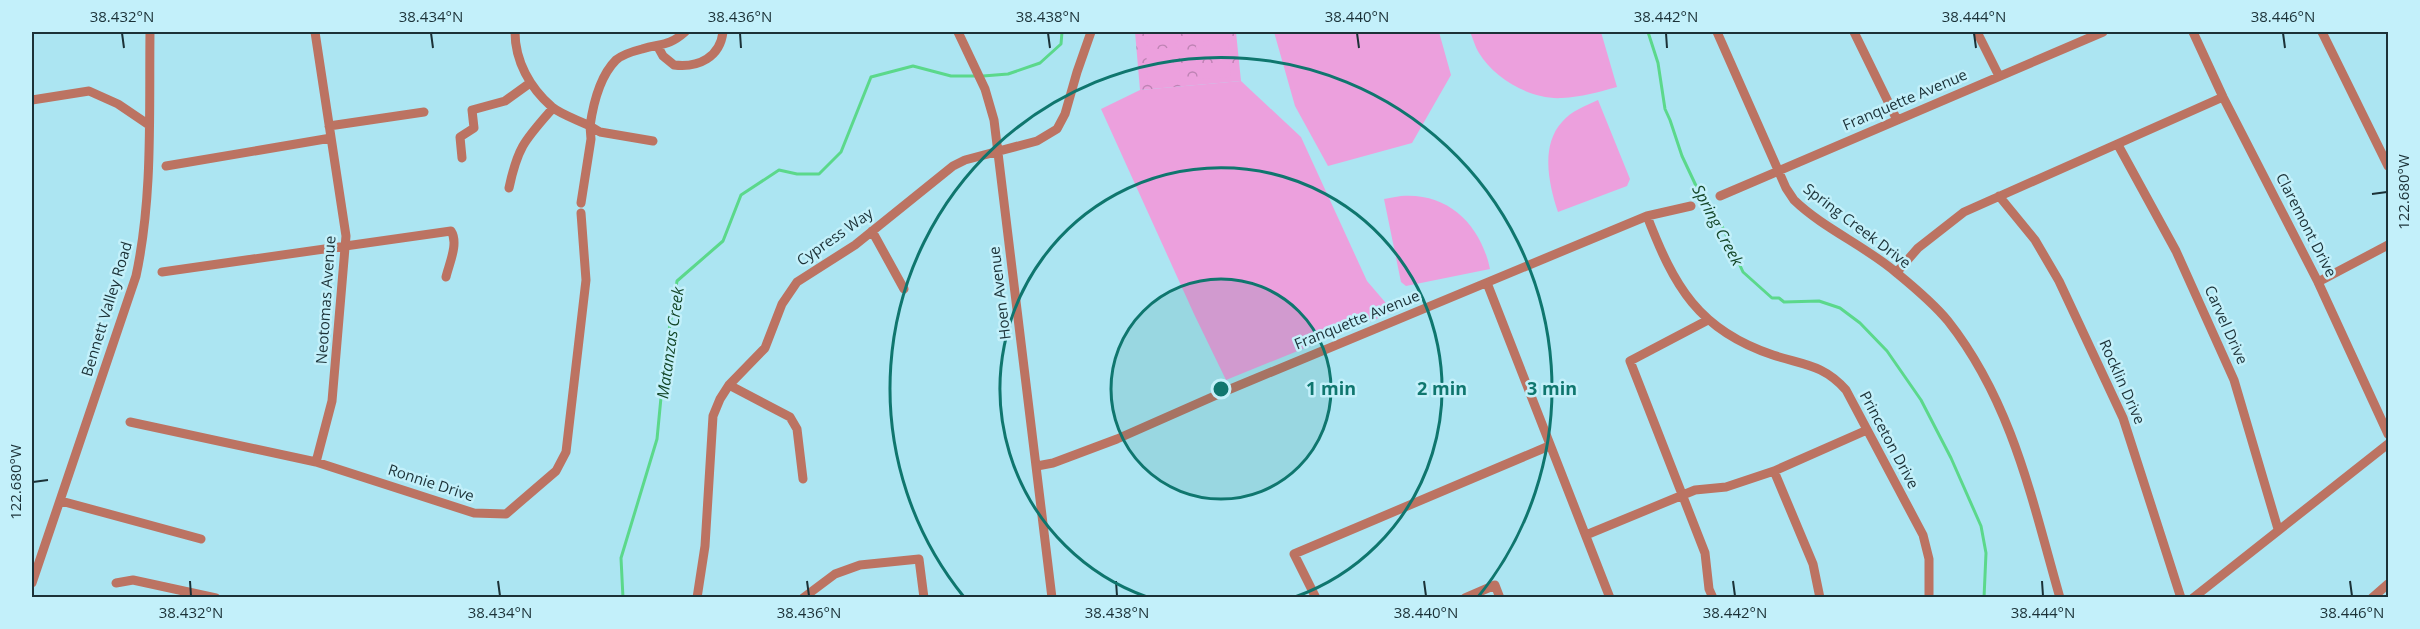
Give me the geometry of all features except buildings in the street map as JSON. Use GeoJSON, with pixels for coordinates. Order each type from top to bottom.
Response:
{"type":"FeatureCollection","features":[{"type":"Feature","properties":{"kind":"street","name":"Bennett Valley Road"},"geometry":{"type":"LineString","coordinates":[[32,584],[136,276],[144,242],[150,32]]}},
{"type":"Feature","properties":{"kind":"street","name":"Neotomas Avenue"},"geometry":{"type":"LineString","coordinates":[[315,32],[346,246],[332,401],[316,462]]}},
{"type":"Feature","properties":{"kind":"street"},"geometry":{"type":"LineString","coordinates":[[515,32],[515,44],[521,65],[530,83],[553,108],[600,132],[653,141]]}},
{"type":"Feature","properties":{"kind":"street"},"geometry":{"type":"LineString","coordinates":[[685,32],[673,42],[658,47],[663,56],[674,65],[698,63],[717,52],[723,32]]}},
{"type":"Feature","properties":{"kind":"street","name":"Hoen Avenue"},"geometry":{"type":"LineString","coordinates":[[958,32],[988,97],[994,120],[1052,597]]}},
{"type":"Feature","properties":{"kind":"street"},"geometry":{"type":"LineString","coordinates":[[998,152],[1043,139],[1057,129],[1065,114],[1091,32]]}},
{"type":"Feature","properties":{"kind":"street","name":"Spring Creek Drive"},"geometry":{"type":"LineString","coordinates":[[1717,32],[1786,188],[1799,205],[1897,272],[1947,319],[1975,361],[1999,402],[2021,462],[2060,597]]}},
{"type":"Feature","properties":{"kind":"street"},"geometry":{"type":"LineString","coordinates":[[1854,32],[1897,120]]}},
{"type":"Feature","properties":{"kind":"street"},"geometry":{"type":"LineString","coordinates":[[1977,32],[1999,76]]}},
{"type":"Feature","properties":{"kind":"street","name":"Franquette Avenue"},"geometry":{"type":"LineString","coordinates":[[1720,196],[2091,34],[2103,32]]}},
{"type":"Feature","properties":{"kind":"street","name":"Claremont Drive"},"geometry":{"type":"LineString","coordinates":[[2193,32],[2223,97],[2318,282],[2388,434]]}},
{"type":"Feature","properties":{"kind":"street"},"geometry":{"type":"LineString","coordinates":[[2322,32],[2388,166]]}},
{"type":"Feature","properties":{"kind":"street","name":"Ronnie Drive"},"geometry":{"type":"LineString","coordinates":[[130,422],[316,462],[474,513],[506,514],[556,471],[566,452],[586,280],[581,208],[591,139],[592,110],[604,79],[616,60],[645,47],[658,47]]}},
{"type":"Feature","properties":{"kind":"street"},"geometry":{"type":"LineString","coordinates":[[462,158],[460,137],[474,128],[472,110],[505,100],[530,83]]}},
{"type":"Feature","properties":{"kind":"street"},"geometry":{"type":"LineString","coordinates":[[32,100],[89,91],[118,104],[149,125]]}},
{"type":"Feature","properties":{"kind":"street"},"geometry":{"type":"LineString","coordinates":[[1897,272],[1917,248],[1964,212],[2223,97]]}},
{"type":"Feature","properties":{"kind":"street"},"geometry":{"type":"LineString","coordinates":[[508,189],[521,146],[553,108]]}},
{"type":"Feature","properties":{"kind":"street"},"geometry":{"type":"LineString","coordinates":[[329,126],[424,112]]}},
{"type":"Feature","properties":{"kind":"street"},"geometry":{"type":"LineString","coordinates":[[166,166],[331,138]]}},
{"type":"Feature","properties":{"kind":"street","name":"Carvel Drive"},"geometry":{"type":"LineString","coordinates":[[2118,145],[2176,251],[2234,380],[2278,529]]}},
{"type":"Feature","properties":{"kind":"street","name":"Cypress Way"},"geometry":{"type":"LineString","coordinates":[[697,597],[705,546],[713,416],[729,385],[765,348],[782,304],[797,282],[872,231],[953,166],[965,160],[998,152]]}},
{"type":"Feature","properties":{"kind":"street","name":"Rocklin Drive"},"geometry":{"type":"LineString","coordinates":[[2000,196],[2035,240],[2060,280],[2123,418],[2181,597]]}},
{"type":"Feature","properties":{"kind":"street","name":"Franquette Avenue"},"geometry":{"type":"LineString","coordinates":[[1037,466],[1053,463],[1117,439],[1228,390],[1647,216],[1691,206]]}},
{"type":"Feature","properties":{"kind":"street","name":"Princeton Drive"},"geometry":{"type":"LineString","coordinates":[[1647,216],[1672,276],[1708,320],[1744,344],[1772,355],[1818,367],[1846,390],[1926,543],[1929,559],[1929,597]]}},
{"type":"Feature","properties":{"kind":"street"},"geometry":{"type":"LineString","coordinates":[[162,272],[451,231],[454,235],[454,247],[446,277]]}},
{"type":"Feature","properties":{"kind":"street"},"geometry":{"type":"LineString","coordinates":[[872,231],[904,289]]}},
{"type":"Feature","properties":{"kind":"street"},"geometry":{"type":"LineString","coordinates":[[2318,282],[2388,245]]}},
{"type":"Feature","properties":{"kind":"street"},"geometry":{"type":"LineString","coordinates":[[1487,283],[1610,597]]}},
{"type":"Feature","properties":{"kind":"street"},"geometry":{"type":"LineString","coordinates":[[1708,320],[1630,362],[1705,553],[1709,589],[1713,597]]}},
{"type":"Feature","properties":{"kind":"street"},"geometry":{"type":"LineString","coordinates":[[729,385],[790,417],[797,429],[803,479]]}},
{"type":"Feature","properties":{"kind":"street"},"geometry":{"type":"LineString","coordinates":[[1586,535],[1695,490],[1726,487],[1774,471],[1867,430]]}},
{"type":"Feature","properties":{"kind":"street"},"geometry":{"type":"LineString","coordinates":[[2193,597],[2388,444]]}},
{"type":"Feature","properties":{"kind":"street"},"geometry":{"type":"LineString","coordinates":[[1316,597],[1294,554],[1550,446]]}},
{"type":"Feature","properties":{"kind":"street"},"geometry":{"type":"LineString","coordinates":[[1774,471],[1813,564],[1820,597]]}},
{"type":"Feature","properties":{"kind":"street"},"geometry":{"type":"LineString","coordinates":[[61,501],[201,539]]}},
{"type":"Feature","properties":{"kind":"street"},"geometry":{"type":"LineString","coordinates":[[803,597],[835,574],[851,568],[919,559],[924,597]]}},
{"type":"Feature","properties":{"kind":"street"},"geometry":{"type":"LineString","coordinates":[[116,584],[133,580],[216,597]]}},
{"type":"Feature","properties":{"kind":"street"},"geometry":{"type":"LineString","coordinates":[[2372,597],[2388,584]]}},
{"type":"Feature","properties":{"kind":"street"},"geometry":{"type":"LineString","coordinates":[[1465,597],[1495,585],[1500,597]]}},
{"type":"Feature","properties":{"kind":"green space"},"geometry":{"type":"Polygon","coordinates":[[[1135,32],[1236,32],[1241,81],[1140,90],[1135,32]]]}},
{"type":"Feature","properties":{"kind":"green space"},"geometry":{"type":"Polygon","coordinates":[[[1144,32],[1177,32],[1178,43],[1145,46],[1144,32]]]}},
{"type":"Feature","properties":{"kind":"green space"},"geometry":{"type":"Polygon","coordinates":[[[1194,32],[1227,32],[1228,39],[1195,42],[1194,32]]]}},
{"type":"Feature","properties":{"kind":"green space"},"geometry":{"type":"Polygon","coordinates":[[[1274,32],[1439,32],[1451,75],[1412,143],[1328,166],[1295,106],[1274,32]]]}},
{"type":"Feature","properties":{"kind":"green space"},"geometry":{"type":"Polygon","coordinates":[[[1470,32],[1601,32],[1617,87],[1562,98],[1550,98],[1526,91],[1494,71],[1478,51],[1470,32]]]}},
{"type":"Feature","properties":{"kind":"green space"},"geometry":{"type":"Polygon","coordinates":[[[1228,43],[1229,58],[1197,60],[1196,46],[1228,43]]]}},
{"type":"Feature","properties":{"kind":"green space"},"geometry":{"type":"Polygon","coordinates":[[[1178,47],[1179,62],[1147,65],[1146,50],[1178,47]]]}},
{"type":"Feature","properties":{"kind":"green space"},"geometry":{"type":"Polygon","coordinates":[[[1229,62],[1231,77],[1198,79],[1197,65],[1229,62]]]}},
{"type":"Feature","properties":{"kind":"green space"},"geometry":{"type":"Polygon","coordinates":[[[1179,66],[1181,81],[1148,84],[1147,69],[1179,66]]]}},
{"type":"Feature","properties":{"kind":"green space"},"geometry":{"type":"Polygon","coordinates":[[[1241,81],[1301,137],[1367,281],[1391,313],[1226,380],[1101,109],[1140,90],[1241,81]]]}},
{"type":"Feature","properties":{"kind":"green space"},"geometry":{"type":"Polygon","coordinates":[[[1598,100],[1630,179],[1627,186],[1558,212],[1548,166],[1551,142],[1555,132],[1566,118],[1578,109],[1598,100]]]}},
{"type":"Feature","properties":{"kind":"green space"},"geometry":{"type":"Polygon","coordinates":[[[1418,196],[1433,200],[1460,214],[1479,238],[1490,269],[1406,286],[1401,282],[1384,199],[1418,196]]]}},
{"type":"Feature","properties":{"kind":"waterway","name":"Matanzas Creek"},"geometry":{"type":"LineString","coordinates":[[983,76],[1008,74],[1040,63],[1061,44],[1062,32]]}},
{"type":"Feature","properties":{"kind":"waterway","name":"Spring Creek"},"geometry":{"type":"LineString","coordinates":[[1648,32],[1658,63],[1665,109],[1682,156],[1698,190],[1721,224],[1743,272],[1772,298],[1779,298],[1784,302],[1819,301],[1840,308],[1860,323],[1887,351],[1921,400],[1951,458],[1981,526],[1986,553],[1984,598]]}},
{"type":"Feature","properties":{"kind":"waterway","name":"Matanzas Creek"},"geometry":{"type":"LineString","coordinates":[[623,598],[621,558],[657,439],[665,356],[677,281],[723,241],[741,195],[779,170],[797,174],[819,174],[841,152],[871,77],[913,66],[951,76],[976,76]]}}]}
